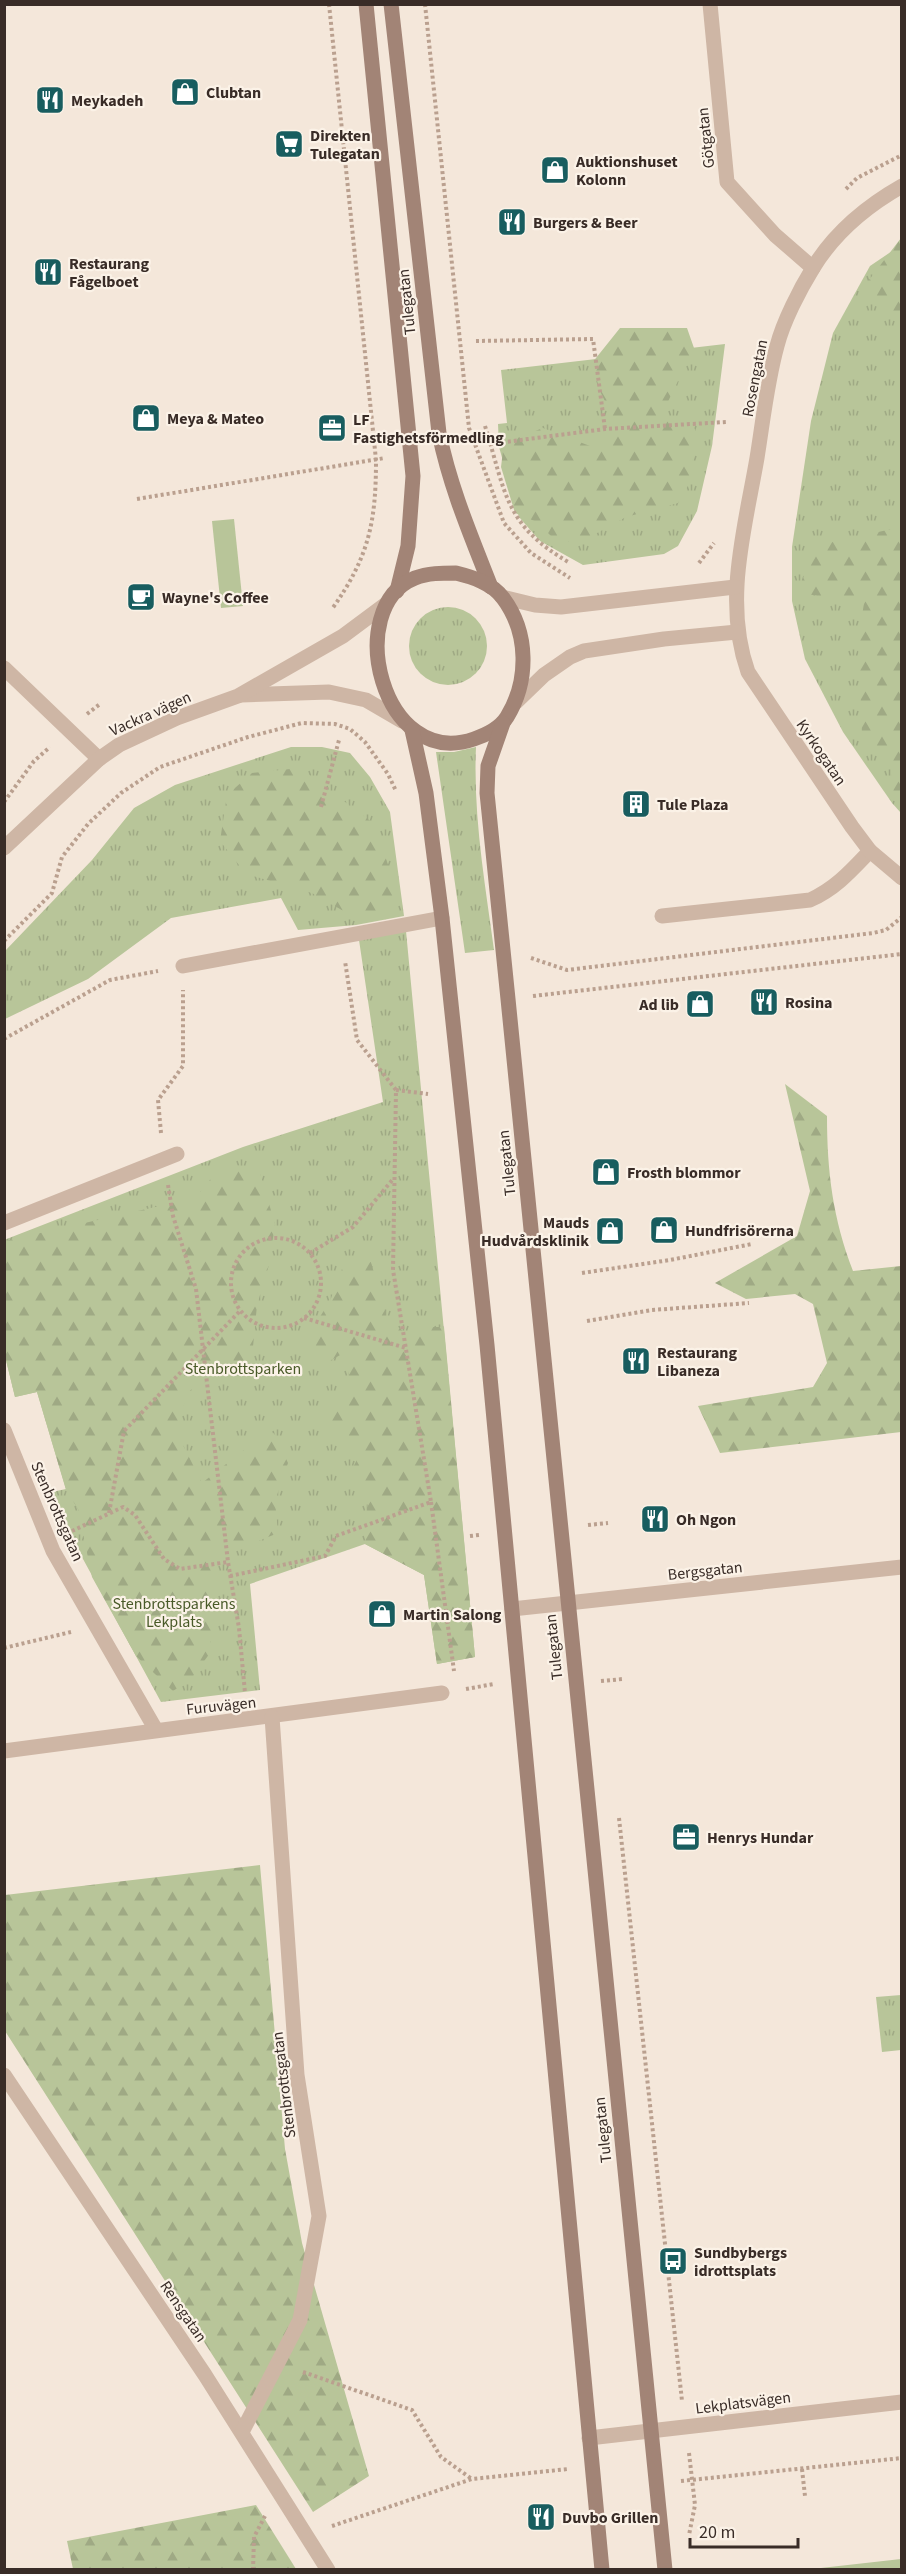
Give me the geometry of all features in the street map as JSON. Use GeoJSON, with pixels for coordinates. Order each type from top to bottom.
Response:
{"type":"FeatureCollection","features":[{"type":"Feature","properties":{"kind":"street","name":"Tulegatan"},"geometry":{"type":"LineString","coordinates":[[366,4],[413,476],[408,546],[397,591]]}},
{"type":"Feature","properties":{"kind":"street","name":"Tulegatan"},"geometry":{"type":"LineString","coordinates":[[391,4],[439,433],[449,479],[460,513],[497,592]]}},
{"type":"Feature","properties":{"kind":"street","name":"Götgatan"},"geometry":{"type":"LineString","coordinates":[[710,4],[727,182],[775,235],[813,268]]}},
{"type":"Feature","properties":{"kind":"street","name":"Rosengatan"},"geometry":{"type":"LineString","coordinates":[[737,632],[735,587],[777,344],[813,268],[839,231],[870,206],[902,186]]}},
{"type":"Feature","properties":{"kind":"street"},"geometry":{"type":"LineString","coordinates":[[602,2570],[487,1345],[442,918],[426,793],[407,726],[385,691],[377,653],[378,637],[386,604],[397,591],[414,579],[432,574],[456,573],[475,578],[497,592],[534,605],[561,607],[735,587]]}},
{"type":"Feature","properties":{"kind":"street"},"geometry":{"type":"LineString","coordinates":[[407,726],[444,742],[465,742],[483,736],[503,723],[516,702],[523,681],[524,651],[516,622],[497,592]]}},
{"type":"Feature","properties":{"kind":"street","name":"Vackra vägen"},"geometry":{"type":"LineString","coordinates":[[4,848],[99,759],[119,745],[177,718],[238,696],[343,636],[386,604]]}},
{"type":"Feature","properties":{"kind":"street"},"geometry":{"type":"LineString","coordinates":[[516,702],[544,675],[570,657],[584,651],[664,639],[737,632]]}},
{"type":"Feature","properties":{"kind":"street","name":"Kyrkogatan"},"geometry":{"type":"LineString","coordinates":[[737,632],[748,672],[795,744],[870,851],[902,878]]}},
{"type":"Feature","properties":{"kind":"street"},"geometry":{"type":"LineString","coordinates":[[4,669],[99,759]]}},
{"type":"Feature","properties":{"kind":"street","name":"Vackra vägen"},"geometry":{"type":"LineString","coordinates":[[238,696],[329,692],[366,700],[407,726]]}},
{"type":"Feature","properties":{"kind":"street","name":"Tulegatan"},"geometry":{"type":"LineString","coordinates":[[503,723],[488,766],[489,828],[508,999],[664,2570]]}},
{"type":"Feature","properties":{"kind":"street"},"geometry":{"type":"LineString","coordinates":[[662,916],[810,900],[827,892],[870,851]]}},
{"type":"Feature","properties":{"kind":"street"},"geometry":{"type":"LineString","coordinates":[[183,966],[442,918]]}},
{"type":"Feature","properties":{"kind":"street"},"geometry":{"type":"LineString","coordinates":[[4,1223],[170,1157]]}},
{"type":"Feature","properties":{"kind":"street","name":"Stenbrottsgatan"},"geometry":{"type":"LineString","coordinates":[[4,1430],[50,1543],[156,1730]]}},
{"type":"Feature","properties":{"kind":"street","name":"Bergsgatan"},"geometry":{"type":"LineString","coordinates":[[512,1609],[902,1567]]}},
{"type":"Feature","properties":{"kind":"street","name":"Furuvägen"},"geometry":{"type":"LineString","coordinates":[[4,1751],[156,1730],[272,1718],[442,1693]]}},
{"type":"Feature","properties":{"kind":"street","name":"Stenbrottsgatan"},"geometry":{"type":"LineString","coordinates":[[242,2432],[300,2320],[319,2216],[297,2075],[272,1718]]}},
{"type":"Feature","properties":{"kind":"street","name":"Rensgatan"},"geometry":{"type":"LineString","coordinates":[[4,2075],[242,2432],[328,2570]]}},
{"type":"Feature","properties":{"kind":"street","name":"Lekplatsvägen"},"geometry":{"type":"LineString","coordinates":[[589,2438],[902,2402]]}},
{"type":"Feature","properties":{"kind":"path"},"geometry":{"type":"LineString","coordinates":[[326,618],[346,590],[370,535],[376,502],[376,459],[329,4]]}},
{"type":"Feature","properties":{"kind":"path"},"geometry":{"type":"LineString","coordinates":[[425,4],[469,428],[504,523],[531,553],[574,580]]}},
{"type":"Feature","properties":{"kind":"path"},"geometry":{"type":"LineString","coordinates":[[476,341],[593,339],[605,429]]}},
{"type":"Feature","properties":{"kind":"path"},"geometry":{"type":"LineString","coordinates":[[490,444],[605,429],[726,422]]}},
{"type":"Feature","properties":{"kind":"path"},"geometry":{"type":"LineString","coordinates":[[485,426],[515,518],[551,553],[570,563]]}},
{"type":"Feature","properties":{"kind":"path"},"geometry":{"type":"LineString","coordinates":[[137,498],[376,459]]}},
{"type":"Feature","properties":{"kind":"path"},"geometry":{"type":"LineString","coordinates":[[4,941],[52,893],[62,857],[88,824],[121,793],[160,767],[248,736],[302,723],[335,724],[350,729]]}},
{"type":"Feature","properties":{"kind":"path"},"geometry":{"type":"LineString","coordinates":[[321,807],[339,740]]}},
{"type":"Feature","properties":{"kind":"path"},"geometry":{"type":"LineString","coordinates":[[530,958],[567,970],[873,933],[886,930],[902,917]]}},
{"type":"Feature","properties":{"kind":"path"},"geometry":{"type":"LineString","coordinates":[[342,936],[357,1040],[396,1090],[393,1270],[431,1502],[455,1679]]}},
{"type":"Feature","properties":{"kind":"path"},"geometry":{"type":"LineString","coordinates":[[525,997],[902,954]]}},
{"type":"Feature","properties":{"kind":"path"},"geometry":{"type":"LineString","coordinates":[[4,1039],[110,980],[183,966],[183,1066],[158,1100]]}},
{"type":"Feature","properties":{"kind":"path"},"geometry":{"type":"LineString","coordinates":[[396,1090],[428,1094]]}},
{"type":"Feature","properties":{"kind":"path"},"geometry":{"type":"LineString","coordinates":[[170,1157],[173,1216],[196,1289],[205,1348],[228,1562],[239,1628],[247,1720]]}},
{"type":"Feature","properties":{"kind":"path"},"geometry":{"type":"LineString","coordinates":[[310,1253],[353,1227],[395,1177]]}},
{"type":"Feature","properties":{"kind":"path"},"geometry":{"type":"LineString","coordinates":[[267,1238],[283,1238],[297,1243],[310,1253],[317,1265],[320,1279],[319,1294],[314,1307],[304,1318],[292,1325],[278,1328],[264,1327],[251,1321],[240,1311],[231,1290],[233,1267],[241,1254],[253,1244],[267,1238]]}},
{"type":"Feature","properties":{"kind":"path"},"geometry":{"type":"LineString","coordinates":[[582,1273],[670,1260],[752,1244]]}},
{"type":"Feature","properties":{"kind":"path"},"geometry":{"type":"LineString","coordinates":[[587,1321],[652,1310],[749,1303]]}},
{"type":"Feature","properties":{"kind":"path"},"geometry":{"type":"LineString","coordinates":[[109,1513],[124,1431],[240,1311]]}},
{"type":"Feature","properties":{"kind":"path"},"geometry":{"type":"LineString","coordinates":[[304,1318],[406,1348]]}},
{"type":"Feature","properties":{"kind":"path"},"geometry":{"type":"LineString","coordinates":[[230,1576],[325,1556],[336,1536],[431,1502]]}},
{"type":"Feature","properties":{"kind":"path"},"geometry":{"type":"LineString","coordinates":[[50,1543],[123,1506],[135,1515],[164,1559],[180,1569],[228,1562]]}},
{"type":"Feature","properties":{"kind":"path"},"geometry":{"type":"LineString","coordinates":[[4,1648],[96,1626]]}},
{"type":"Feature","properties":{"kind":"path"},"geometry":{"type":"LineString","coordinates":[[278,2362],[412,2410],[441,2457],[472,2479]]}},
{"type":"Feature","properties":{"kind":"path"},"geometry":{"type":"LineString","coordinates":[[693,2480],[902,2458]]}},
{"type":"Feature","properties":{"kind":"path"},"geometry":{"type":"LineString","coordinates":[[307,2534],[472,2479],[569,2469]]}},
{"type":"Feature","properties":{"kind":"path"},"geometry":{"type":"LineString","coordinates":[[802,2469],[805,2496]]}},
{"type":"Feature","properties":{"kind":"path"},"geometry":{"type":"LineString","coordinates":[[253,2570],[254,2537],[279,2490]]}},
{"type":"Feature","properties":{"kind":"green space"},"geometry":{"type":"Polygon","coordinates":[[[901,238],[901,321],[893,311],[875,306],[869,280],[901,238]]]}},
{"type":"Feature","properties":{"kind":"green space"},"geometry":{"type":"Polygon","coordinates":[[[901,245],[901,813],[843,732],[805,659],[792,601],[792,547],[811,421],[833,333],[870,266],[901,245]]]}},
{"type":"Feature","properties":{"kind":"green space"},"geometry":{"type":"Polygon","coordinates":[[[620,328],[687,328],[694,348],[661,416],[674,424],[689,419],[697,433],[689,484],[678,503],[626,517],[581,542],[557,542],[537,522],[515,513],[501,467],[504,443],[543,428],[590,446],[616,424],[600,391],[592,363],[620,328]]]}},
{"type":"Feature","properties":{"kind":"green space"},"geometry":{"type":"Polygon","coordinates":[[[725,344],[712,446],[697,511],[678,546],[664,554],[583,565],[540,541],[519,517],[499,447],[498,424],[507,423],[501,370],[725,344]]]}},
{"type":"Feature","properties":{"kind":"green space"},"geometry":{"type":"Polygon","coordinates":[[[234,519],[243,606],[221,608],[212,521],[234,519]]]}},
{"type":"Feature","properties":{"kind":"green space"},"geometry":{"type":"Polygon","coordinates":[[[902,527],[901,802],[892,789],[892,764],[862,734],[858,642],[864,603],[800,593],[810,547],[902,527]]]}},
{"type":"Feature","properties":{"kind":"green space"},"geometry":{"type":"Polygon","coordinates":[[[440,607],[456,607],[470,613],[481,624],[487,638],[487,654],[481,668],[470,679],[456,685],[440,685],[426,679],[415,668],[409,654],[409,638],[415,624],[426,613],[440,607]]]}},
{"type":"Feature","properties":{"kind":"green space"},"geometry":{"type":"Polygon","coordinates":[[[291,747],[322,747],[350,753],[370,777],[390,812],[404,916],[356,925],[298,930],[281,898],[171,918],[88,979],[5,1019],[5,951],[92,860],[134,808],[175,785],[291,747]]]}},
{"type":"Feature","properties":{"kind":"green space"},"geometry":{"type":"Polygon","coordinates":[[[476,747],[478,824],[494,950],[465,953],[436,752],[454,752],[476,747]]]}},
{"type":"Feature","properties":{"kind":"green space"},"geometry":{"type":"Polygon","coordinates":[[[300,768],[373,823],[396,887],[394,902],[384,912],[363,916],[347,913],[312,893],[246,874],[220,841],[227,795],[252,773],[300,768]]]}},
{"type":"Feature","properties":{"kind":"green space","name":"Stenbrottsparken"},"geometry":{"type":"Polygon","coordinates":[[[406,931],[475,1657],[437,1664],[424,1575],[365,1544],[250,1584],[260,1690],[161,1702],[47,1493],[66,1489],[37,1392],[15,1397],[5,1356],[4,1240],[243,1147],[383,1102],[359,940],[406,931]]]}},
{"type":"Feature","properties":{"kind":"green space"},"geometry":{"type":"Polygon","coordinates":[[[785,1084],[827,1116],[832,1195],[840,1233],[853,1271],[901,1266],[901,1432],[720,1453],[698,1406],[813,1387],[827,1363],[813,1304],[795,1294],[746,1299],[715,1283],[797,1236],[810,1191],[785,1084]]]}},
{"type":"Feature","properties":{"kind":"green space","name":"Stenbrottsparkens Lekplats"},"geometry":{"type":"Polygon","coordinates":[[[235,1165],[259,1170],[275,1224],[269,1265],[257,1305],[252,1357],[187,1392],[177,1433],[202,1483],[249,1446],[274,1433],[288,1463],[275,1501],[278,1533],[256,1542],[216,1546],[210,1653],[191,1679],[173,1691],[136,1656],[92,1577],[78,1509],[66,1490],[37,1392],[15,1397],[5,1356],[5,1241],[195,1198],[213,1176],[235,1165]]]}},
{"type":"Feature","properties":{"kind":"green space"},"geometry":{"type":"Polygon","coordinates":[[[371,1262],[387,1319],[415,1340],[427,1327],[444,1327],[475,1657],[437,1664],[424,1575],[365,1544],[368,1499],[349,1475],[360,1454],[344,1438],[312,1414],[340,1404],[352,1382],[342,1354],[324,1364],[302,1345],[330,1301],[342,1269],[371,1262]]]}},
{"type":"Feature","properties":{"kind":"green space"},"geometry":{"type":"Polygon","coordinates":[[[260,1865],[285,2149],[302,2243],[369,2476],[313,2512],[5,2031],[5,1895],[260,1865]]]}},
{"type":"Feature","properties":{"kind":"green space"},"geometry":{"type":"Polygon","coordinates":[[[901,1995],[901,2050],[882,2052],[876,1997],[901,1995]]]}},
{"type":"Feature","properties":{"kind":"green space"},"geometry":{"type":"Polygon","coordinates":[[[256,2505],[296,2569],[73,2569],[67,2541],[256,2505]]]}},
{"type":"Feature","properties":{"kind":"green space"},"geometry":{"type":"Polygon","coordinates":[[[901,2559],[901,2569],[812,2569],[901,2559]]]}},
{"type":"Feature","properties":{"kind":"place","name":"Clubtan"},"geometry":{"type":"Point","coordinates":[185,92]}},
{"type":"Feature","properties":{"kind":"place","name":"Meykadeh"},"geometry":{"type":"Point","coordinates":[50,100]}},
{"type":"Feature","properties":{"kind":"place","name":"Direkten Tulegatan"},"geometry":{"type":"Point","coordinates":[289,144]}},
{"type":"Feature","properties":{"kind":"place","name":"Auktionshuset Kolonn"},"geometry":{"type":"Point","coordinates":[555,170]}},
{"type":"Feature","properties":{"kind":"place","name":"Burgers & Beer"},"geometry":{"type":"Point","coordinates":[512,222]}},
{"type":"Feature","properties":{"kind":"place","name":"Restaurang Fågelboet"},"geometry":{"type":"Point","coordinates":[48,272]}},
{"type":"Feature","properties":{"kind":"place","name":"Meya & Mateo"},"geometry":{"type":"Point","coordinates":[146,418]}},
{"type":"Feature","properties":{"kind":"place","name":"LF Fastighetsförmedling"},"geometry":{"type":"Point","coordinates":[332,428]}},
{"type":"Feature","properties":{"kind":"place","name":"Wayne's Coffee"},"geometry":{"type":"Point","coordinates":[141,597]}},
{"type":"Feature","properties":{"kind":"place","name":"Tule Plaza"},"geometry":{"type":"Point","coordinates":[636,804]}},
{"type":"Feature","properties":{"kind":"place","name":"Rosina"},"geometry":{"type":"Point","coordinates":[764,1002]}},
{"type":"Feature","properties":{"kind":"place","name":"Ad lib"},"geometry":{"type":"Point","coordinates":[700,1004]}},
{"type":"Feature","properties":{"kind":"place","name":"Frosth blommor"},"geometry":{"type":"Point","coordinates":[606,1172]}},
{"type":"Feature","properties":{"kind":"place","name":"Hundfrisörerna"},"geometry":{"type":"Point","coordinates":[664,1230]}},
{"type":"Feature","properties":{"kind":"place","name":"Mauds Hudvårdsklinik"},"geometry":{"type":"Point","coordinates":[610,1231]}},
{"type":"Feature","properties":{"kind":"place","name":"Restaurang Libaneza"},"geometry":{"type":"Point","coordinates":[636,1361]}},
{"type":"Feature","properties":{"kind":"place","name":"Oh Ngon"},"geometry":{"type":"Point","coordinates":[655,1519]}},
{"type":"Feature","properties":{"kind":"place","name":"Martin Salong"},"geometry":{"type":"Point","coordinates":[382,1614]}},
{"type":"Feature","properties":{"kind":"place","name":"Henrys Hundar"},"geometry":{"type":"Point","coordinates":[686,1837]}},
{"type":"Feature","properties":{"kind":"place","name":"Sundbybergs idrottsplats"},"geometry":{"type":"Point","coordinates":[673,2261]}},
{"type":"Feature","properties":{"kind":"place","name":"Duvbo Grillen"},"geometry":{"type":"Point","coordinates":[541,2517]}}]}
